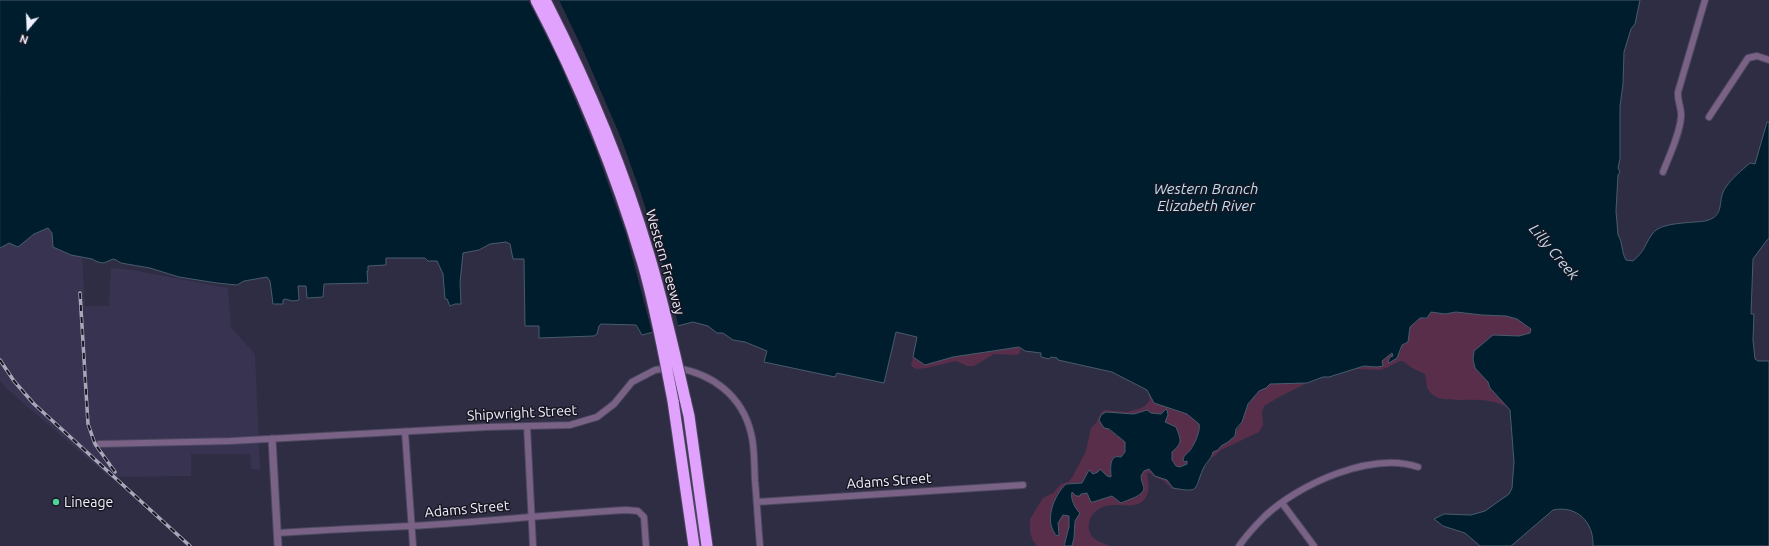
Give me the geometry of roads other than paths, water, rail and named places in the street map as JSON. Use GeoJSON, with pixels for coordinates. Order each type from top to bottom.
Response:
{"type":"FeatureCollection","features":[{"type":"Feature","properties":{"kind":"highway","name":"Western Freeway"},"geometry":{"type":"LineString","coordinates":[[536,0],[584,99],[610,166],[643,265],[659,326],[673,400],[694,546]]}},
{"type":"Feature","properties":{"kind":"highway","name":"Western Freeway"},"geometry":{"type":"LineString","coordinates":[[545,0],[583,78],[628,190],[649,254],[689,416],[707,546]]}},
{"type":"Feature","properties":{"kind":"street"},"geometry":{"type":"LineString","coordinates":[[1663,172],[1680,123],[1681,110],[1678,103],[1678,92],[1705,0]]}},
{"type":"Feature","properties":{"kind":"street"},"geometry":{"type":"LineString","coordinates":[[1709,118],[1748,58],[1757,56],[1769,60]]}},
{"type":"Feature","properties":{"kind":"street","name":"Shipwright Street"},"geometry":{"type":"LineString","coordinates":[[100,444],[272,439],[570,425],[590,420],[606,412],[628,385],[641,376],[660,369],[675,368],[691,370],[720,384],[735,400],[745,417],[753,443],[760,546]]}},
{"type":"Feature","properties":{"kind":"street"},"geometry":{"type":"LineString","coordinates":[[527,426],[533,546]]}},
{"type":"Feature","properties":{"kind":"street"},"geometry":{"type":"LineString","coordinates":[[405,432],[413,546]]}},
{"type":"Feature","properties":{"kind":"street"},"geometry":{"type":"LineString","coordinates":[[272,439],[278,546]]}},
{"type":"Feature","properties":{"kind":"street"},"geometry":{"type":"LineString","coordinates":[[1239,546],[1265,516],[1282,503],[1323,479],[1346,471],[1371,465],[1392,463],[1407,464],[1418,467]]}},
{"type":"Feature","properties":{"kind":"street","name":"Adams Street"},"geometry":{"type":"LineString","coordinates":[[757,502],[1023,485]]}},
{"type":"Feature","properties":{"kind":"street"},"geometry":{"type":"LineString","coordinates":[[1282,503],[1314,546]]}},
{"type":"Feature","properties":{"kind":"street","name":"Adams Street"},"geometry":{"type":"LineString","coordinates":[[278,533],[411,526],[531,516],[632,510],[638,511],[644,517],[646,546]]}},
{"type":"Feature","properties":{"kind":"water","name":"Western Branch Elizabeth River"},"geometry":{"type":"Polygon","coordinates":[[[0,0],[1640,0],[1635,24],[1631,29],[1624,52],[1623,84],[1620,106],[1620,159],[1618,168],[1620,172],[1618,175],[1616,211],[1618,235],[1626,260],[1633,261],[1637,257],[1657,229],[1670,225],[1712,219],[1719,211],[1723,192],[1728,184],[1750,163],[1755,164],[1767,122],[1769,122],[1769,239],[1753,259],[1751,314],[1754,314],[1753,340],[1755,359],[1758,361],[1769,361],[1769,546],[1593,546],[1591,530],[1582,517],[1570,510],[1562,509],[1553,510],[1511,546],[1480,546],[1465,533],[1443,526],[1434,519],[1444,514],[1471,515],[1485,511],[1509,494],[1512,488],[1514,462],[1510,410],[1490,388],[1488,382],[1475,368],[1473,359],[1474,351],[1493,335],[1519,336],[1530,333],[1531,329],[1517,319],[1506,316],[1456,312],[1445,314],[1431,312],[1427,318],[1420,318],[1410,327],[1408,342],[1402,345],[1397,358],[1389,363],[1388,362],[1390,357],[1393,356],[1392,353],[1382,361],[1383,366],[1364,366],[1307,383],[1270,384],[1266,388],[1259,391],[1248,404],[1242,422],[1236,429],[1235,436],[1218,450],[1213,452],[1204,467],[1197,486],[1192,490],[1173,488],[1167,480],[1155,476],[1149,469],[1144,471],[1141,476],[1144,488],[1143,491],[1135,497],[1121,503],[1112,496],[1091,502],[1087,493],[1076,496],[1072,492],[1073,503],[1080,513],[1075,521],[1072,546],[1064,546],[1069,527],[1069,516],[1063,515],[1058,523],[1059,535],[1057,536],[1051,524],[1052,509],[1058,495],[1066,484],[1082,483],[1089,470],[1093,474],[1098,472],[1100,469],[1107,476],[1111,477],[1111,466],[1113,459],[1115,457],[1121,457],[1125,452],[1125,442],[1109,429],[1104,428],[1099,420],[1101,415],[1106,412],[1134,414],[1147,410],[1151,413],[1161,414],[1166,409],[1168,415],[1165,422],[1176,427],[1180,438],[1178,446],[1172,452],[1172,460],[1176,466],[1180,467],[1187,464],[1187,461],[1184,462],[1183,460],[1196,440],[1199,424],[1187,414],[1154,403],[1147,390],[1112,372],[1058,360],[1057,358],[1051,357],[1049,359],[1041,357],[1041,353],[1025,351],[1019,347],[953,357],[925,365],[913,357],[917,337],[896,332],[884,383],[837,373],[835,377],[764,362],[767,351],[745,342],[733,340],[723,333],[717,333],[708,326],[693,322],[642,335],[636,325],[601,324],[597,334],[594,336],[539,338],[539,326],[525,326],[524,259],[513,259],[510,244],[506,242],[490,244],[479,250],[463,253],[460,282],[461,304],[450,306],[447,299],[445,299],[443,274],[437,261],[428,261],[425,258],[386,258],[386,265],[368,266],[368,283],[324,284],[323,297],[307,298],[306,286],[298,286],[299,300],[293,301],[285,299],[283,300],[283,304],[273,304],[270,281],[267,277],[244,281],[237,285],[179,277],[150,268],[121,263],[113,259],[104,263],[98,262],[92,259],[71,255],[53,247],[52,233],[48,228],[34,234],[18,247],[9,243],[0,248],[0,0]]]}},
{"type":"Feature","properties":{"kind":"railway"},"geometry":{"type":"LineString","coordinates":[[80,293],[88,424],[95,444],[115,472]]}},
{"type":"Feature","properties":{"kind":"railway"},"geometry":{"type":"LineString","coordinates":[[0,360],[14,381],[34,404],[190,546]]}},
{"type":"Feature","properties":{"kind":"place","name":"Lineage"},"geometry":{"type":"Point","coordinates":[56,502]}},
{"type":"Feature","properties":{"kind":"water label","name":"Lilly Creek"},"geometry":{"type":"Point","coordinates":[1554,252]}}]}
